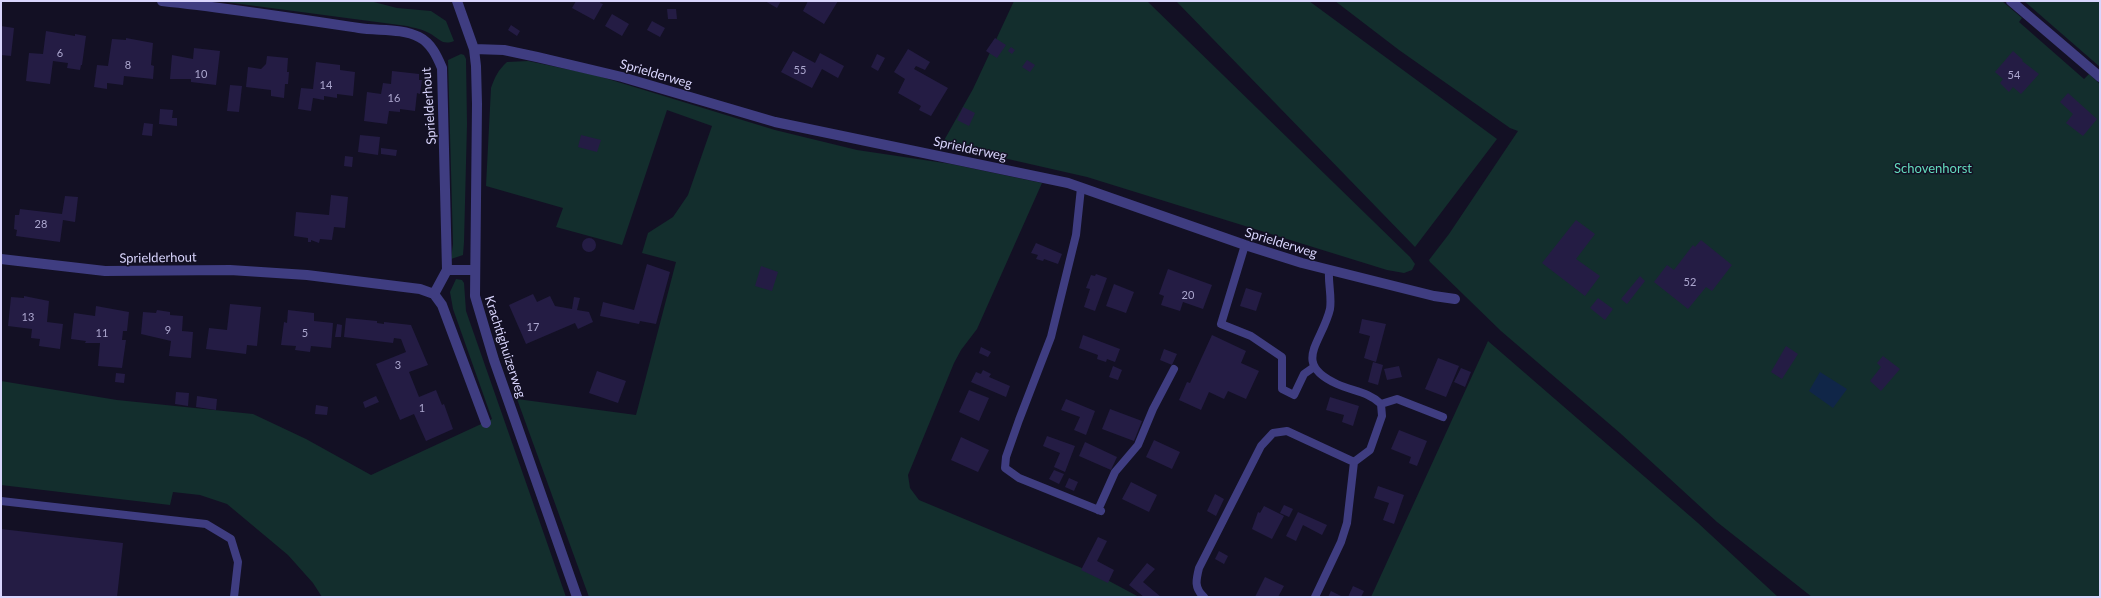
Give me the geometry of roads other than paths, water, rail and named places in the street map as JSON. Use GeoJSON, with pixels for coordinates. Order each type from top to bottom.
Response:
{"type":"FeatureCollection","features":[{"type":"Feature","properties":{"kind":"street","name":"Sprielderhout"},"geometry":{"type":"LineString","coordinates":[[1,259],[105,271],[230,270],[307,275],[420,289],[434,294],[447,270],[442,68],[438,57],[429,44],[419,37],[405,33],[370,30],[162,1]]}},
{"type":"Feature","properties":{"kind":"street","name":"Krachtighuizerweg"},"geometry":{"type":"LineString","coordinates":[[457,1],[474,49],[477,104],[475,296],[482,321],[577,597]]}},
{"type":"Feature","properties":{"kind":"street"},"geometry":{"type":"LineString","coordinates":[[2011,1],[2100,76]]}},
{"type":"Feature","properties":{"kind":"street","name":"Sprielderweg"},"geometry":{"type":"LineString","coordinates":[[474,49],[504,50],[537,57],[622,77],[775,122],[1060,182],[1245,246],[1329,270],[1434,296],[1455,299]]}},
{"type":"Feature","properties":{"kind":"street"},"geometry":{"type":"LineString","coordinates":[[447,270],[475,270]]}},
{"type":"Feature","properties":{"kind":"street"},"geometry":{"type":"LineString","coordinates":[[434,294],[442,305],[486,423]]}},
{"type":"Feature","properties":{"kind":"lane"},"geometry":{"type":"LineString","coordinates":[[1081,188],[1076,235],[1051,337],[1006,457],[1005,468],[1019,478],[1100,510],[1115,472],[1138,445],[1153,409],[1174,369]]}},
{"type":"Feature","properties":{"kind":"lane"},"geometry":{"type":"LineString","coordinates":[[1245,246],[1221,324],[1251,336],[1282,357],[1282,389],[1294,395],[1304,374],[1314,367]]}},
{"type":"Feature","properties":{"kind":"lane"},"geometry":{"type":"LineString","coordinates":[[1316,597],[1341,542],[1347,523],[1354,462],[1370,450],[1382,416],[1381,404],[1374,397],[1338,384],[1319,374],[1311,360],[1312,352],[1326,322],[1330,308],[1329,270]]}},
{"type":"Feature","properties":{"kind":"lane"},"geometry":{"type":"LineString","coordinates":[[1381,404],[1397,399],[1443,417]]}},
{"type":"Feature","properties":{"kind":"lane"},"geometry":{"type":"LineString","coordinates":[[1204,597],[1198,592],[1196,580],[1199,568],[1261,446],[1273,433],[1287,430],[1354,462]]}},
{"type":"Feature","properties":{"kind":"lane"},"geometry":{"type":"LineString","coordinates":[[1,501],[206,524],[231,539],[238,562],[234,597]]}},
{"type":"Feature","properties":{"kind":"water"},"geometry":{"type":"Polygon","coordinates":[[[1820,372],[1847,389],[1833,408],[1809,391],[1820,372]]]}},
{"type":"Feature","properties":{"kind":"park label","name":"Schovenhorst"},"geometry":{"type":"Point","coordinates":[1933,169]}}]}
